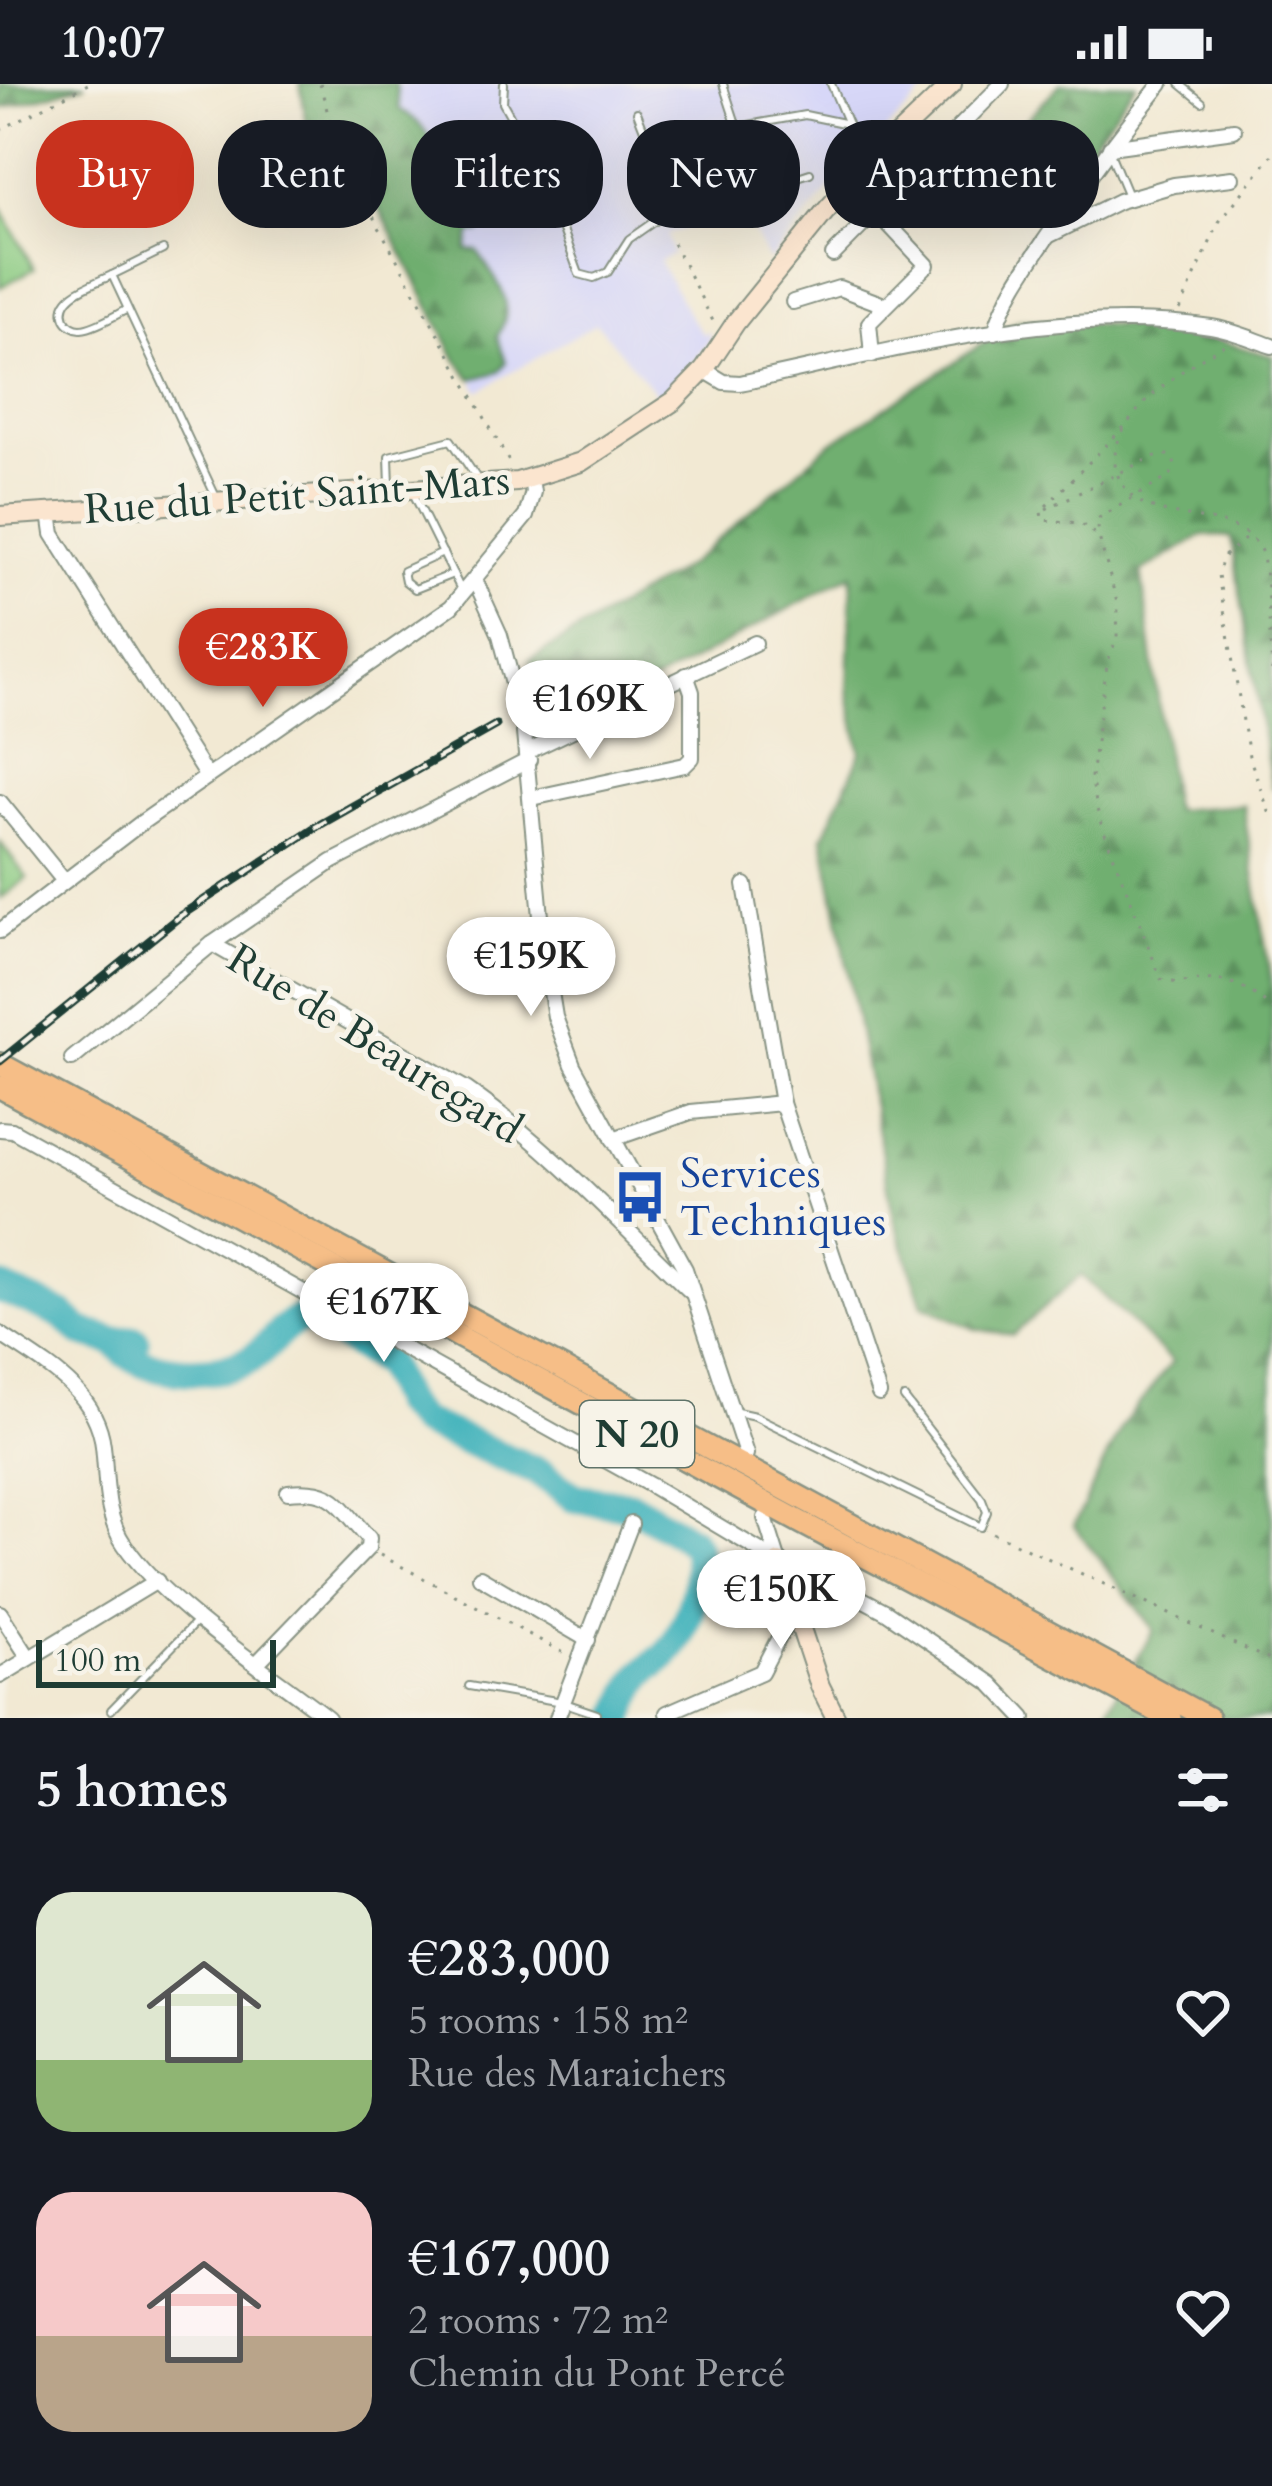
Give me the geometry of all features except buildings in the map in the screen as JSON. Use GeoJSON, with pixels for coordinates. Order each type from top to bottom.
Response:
{"type":"FeatureCollection","features":[{"type":"Feature","properties":{"kind":"main road","name":"N 20"},"geometry":{"type":"LineString","coordinates":[[0,1064],[1208,1718]]}},
{"type":"Feature","properties":{"kind":"main road","name":"N 20"},"geometry":{"type":"LineString","coordinates":[[0,1087],[706,1472],[1170,1718]]}},
{"type":"Feature","properties":{"kind":"street","name":"Rue du Petit Saint-Mars"},"geometry":{"type":"LineString","coordinates":[[914,120],[952,84]]}},
{"type":"Feature","properties":{"kind":"street"},"geometry":{"type":"LineString","coordinates":[[966,120],[1002,84]]}},
{"type":"Feature","properties":{"kind":"street"},"geometry":{"type":"LineString","coordinates":[[995,332],[1002,307],[1049,235],[1109,148],[1161,84]]}},
{"type":"Feature","properties":{"kind":"street"},"geometry":{"type":"LineString","coordinates":[[1109,148],[1234,130]]}},
{"type":"Feature","properties":{"kind":"street"},"geometry":{"type":"LineString","coordinates":[[1049,235],[1129,198],[1174,185],[1232,178]]}},
{"type":"Feature","properties":{"kind":"street","name":"Rue du Petit Saint-Mars"},"geometry":{"type":"LineString","coordinates":[[0,516],[524,480],[569,467],[606,448],[674,401],[704,370],[779,267],[824,215]]}},
{"type":"Feature","properties":{"kind":"street"},"geometry":{"type":"LineString","coordinates":[[833,255],[859,228]]}},
{"type":"Feature","properties":{"kind":"street"},"geometry":{"type":"LineString","coordinates":[[872,356],[868,323],[927,265],[892,228]]}},
{"type":"Feature","properties":{"kind":"street"},"geometry":{"type":"LineString","coordinates":[[793,302],[839,288],[884,305]]}},
{"type":"Feature","properties":{"kind":"street"},"geometry":{"type":"LineString","coordinates":[[704,370],[724,382],[740,383],[995,332],[1174,322],[1217,328],[1272,346]]}},
{"type":"Feature","properties":{"kind":"street"},"geometry":{"type":"LineString","coordinates":[[0,931],[207,777],[386,656],[463,595],[526,516],[533,493],[524,480]]}},
{"type":"Feature","properties":{"kind":"street"},"geometry":{"type":"LineString","coordinates":[[50,514],[53,534],[207,777]]}},
{"type":"Feature","properties":{"kind":"street"},"geometry":{"type":"LineString","coordinates":[[475,580],[500,635],[528,756],[544,949],[555,1017],[573,1065],[656,1213],[693,1294],[746,1454]]}},
{"type":"Feature","properties":{"kind":"street"},"geometry":{"type":"LineString","coordinates":[[72,1059],[212,944],[332,862],[528,756],[755,643]]}},
{"type":"Feature","properties":{"kind":"street"},"geometry":{"type":"LineString","coordinates":[[532,799],[685,765],[692,758],[692,692],[686,675]]}},
{"type":"Feature","properties":{"kind":"street"},"geometry":{"type":"LineString","coordinates":[[0,802],[64,880]]}},
{"type":"Feature","properties":{"kind":"street"},"geometry":{"type":"LineString","coordinates":[[745,885],[782,1103],[880,1394]]}},
{"type":"Feature","properties":{"kind":"street","name":"Rue de Beauregard"},"geometry":{"type":"LineString","coordinates":[[212,944],[466,1089],[556,1160],[693,1294]]}},
{"type":"Feature","properties":{"kind":"street"},"geometry":{"type":"LineString","coordinates":[[613,1139],[691,1112],[782,1103]]}},
{"type":"Feature","properties":{"kind":"street"},"geometry":{"type":"LineString","coordinates":[[0,1129],[12,1130],[528,1416],[745,1538],[779,1562],[836,1586],[942,1648],[992,1684],[1024,1718]]}},
{"type":"Feature","properties":{"kind":"street"},"geometry":{"type":"LineString","coordinates":[[632,1233],[656,1213]]}},
{"type":"Feature","properties":{"kind":"street"},"geometry":{"type":"LineString","coordinates":[[0,1334],[61,1376],[87,1402],[103,1443],[111,1517],[121,1540],[199,1618],[328,1718]]}},
{"type":"Feature","properties":{"kind":"street"},"geometry":{"type":"LineString","coordinates":[[257,1663],[368,1548],[369,1538],[328,1493],[316,1489],[288,1492]]}},
{"type":"Feature","properties":{"kind":"street"},"geometry":{"type":"LineString","coordinates":[[765,1518],[820,1686],[836,1718]]}},
{"type":"Feature","properties":{"kind":"street"},"geometry":{"type":"LineString","coordinates":[[557,1718],[631,1524]]}},
{"type":"Feature","properties":{"kind":"street"},"geometry":{"type":"LineString","coordinates":[[480,1576],[588,1640]]}},
{"type":"Feature","properties":{"kind":"street"},"geometry":{"type":"LineString","coordinates":[[0,1676],[157,1581]]}},
{"type":"Feature","properties":{"kind":"street"},"geometry":{"type":"LineString","coordinates":[[669,1718],[668,1713],[761,1672],[795,1607]]}},
{"type":"Feature","properties":{"kind":"street"},"geometry":{"type":"LineString","coordinates":[[0,1613],[29,1658]]}},
{"type":"Feature","properties":{"kind":"lane"},"geometry":{"type":"LineString","coordinates":[[504,84],[503,104],[543,175],[579,274],[594,278],[608,272],[629,239],[686,199],[718,190],[752,192],[810,173]]}},
{"type":"Feature","properties":{"kind":"lane"},"geometry":{"type":"LineString","coordinates":[[723,84],[735,120]]}},
{"type":"Feature","properties":{"kind":"lane"},"geometry":{"type":"LineString","coordinates":[[831,84],[846,120]]}},
{"type":"Feature","properties":{"kind":"lane"},"geometry":{"type":"LineString","coordinates":[[1180,84],[1202,102]]}},
{"type":"Feature","properties":{"kind":"lane"},"geometry":{"type":"LineString","coordinates":[[637,112],[640,120]]}},
{"type":"Feature","properties":{"kind":"lane"},"geometry":{"type":"LineString","coordinates":[[777,120],[805,115],[829,120]]}},
{"type":"Feature","properties":{"kind":"lane"},"geometry":{"type":"LineString","coordinates":[[1109,148],[1129,198]]}},
{"type":"Feature","properties":{"kind":"lane"},"geometry":{"type":"LineString","coordinates":[[128,309],[83,329],[65,320],[64,307],[71,294],[163,250]]}},
{"type":"Feature","properties":{"kind":"lane"},"geometry":{"type":"LineString","coordinates":[[112,275],[218,500]]}},
{"type":"Feature","properties":{"kind":"lane"},"geometry":{"type":"LineString","coordinates":[[390,490],[389,456],[452,440],[480,483]]}},
{"type":"Feature","properties":{"kind":"lane"},"geometry":{"type":"LineString","coordinates":[[411,489],[463,595]]}},
{"type":"Feature","properties":{"kind":"lane"},"geometry":{"type":"LineString","coordinates":[[443,553],[403,571],[405,581],[416,589],[453,574]]}},
{"type":"Feature","properties":{"kind":"lane"},"geometry":{"type":"LineString","coordinates":[[732,1412],[755,1416],[981,1527],[987,1512],[982,1499],[904,1398]]}},
{"type":"Feature","properties":{"kind":"lane"},"geometry":{"type":"LineString","coordinates":[[111,1710],[199,1618]]}},
{"type":"Feature","properties":{"kind":"lane"},"geometry":{"type":"LineString","coordinates":[[470,1687],[562,1702],[598,1714]]}},
{"type":"Feature","properties":{"kind":"path"},"geometry":{"type":"LineString","coordinates":[[0,130],[88,84]]}},
{"type":"Feature","properties":{"kind":"path"},"geometry":{"type":"LineString","coordinates":[[320,84],[339,155],[433,328],[524,480]]}},
{"type":"Feature","properties":{"kind":"path"},"geometry":{"type":"LineString","coordinates":[[1174,322],[1219,222],[1272,155]]}},
{"type":"Feature","properties":{"kind":"path"},"geometry":{"type":"LineString","coordinates":[[673,243],[725,339]]}},
{"type":"Feature","properties":{"kind":"path"},"geometry":{"type":"LineString","coordinates":[[1041,511],[1179,373],[1242,336]]}},
{"type":"Feature","properties":{"kind":"path"},"geometry":{"type":"LineString","coordinates":[[1124,427],[1114,453],[1116,475],[1138,502],[1223,522],[1261,551],[1272,670]]}},
{"type":"Feature","properties":{"kind":"path"},"geometry":{"type":"LineString","coordinates":[[1041,511],[1152,457],[1165,454],[1173,458],[1170,476],[1097,519],[1118,606],[1117,637],[1107,664],[1091,777],[1099,818],[1161,979],[1171,984],[1226,978],[1254,992],[1272,1009]]}},
{"type":"Feature","properties":{"kind":"path"},"geometry":{"type":"LineString","coordinates":[[1041,511],[1042,520],[1080,524],[1099,537]]}},
{"type":"Feature","properties":{"kind":"path"},"geometry":{"type":"LineString","coordinates":[[1247,538],[1223,557],[1218,575],[1249,756],[1272,820]]}},
{"type":"Feature","properties":{"kind":"path"},"geometry":{"type":"LineString","coordinates":[[981,1527],[1272,1661]]}},
{"type":"Feature","properties":{"kind":"path"},"geometry":{"type":"LineString","coordinates":[[368,1548],[580,1661]]}},
{"type":"Feature","properties":{"kind":"shaded area"},"geometry":{"type":"Polygon","coordinates":[[[329,84],[933,84],[896,120],[824,120],[824,195],[800,224],[800,120],[627,120],[627,228],[686,228],[667,235],[673,254],[659,261],[689,315],[703,335],[708,331],[710,339],[676,385],[660,398],[596,323],[479,391],[387,226],[387,120],[338,120],[329,84]]]}},
{"type":"Feature","properties":{"kind":"shaded area"},"geometry":{"type":"Polygon","coordinates":[[[751,228],[797,228],[769,261],[751,228]]]}},
{"type":"Feature","properties":{"kind":"green space"},"geometry":{"type":"Polygon","coordinates":[[[0,84],[86,84],[0,109],[0,84]]]}},
{"type":"Feature","properties":{"kind":"green space"},"geometry":{"type":"Polygon","coordinates":[[[300,84],[396,84],[399,109],[414,120],[411,228],[479,228],[480,232],[471,233],[467,250],[478,251],[505,302],[497,337],[506,362],[499,372],[472,379],[456,359],[387,224],[387,120],[306,120],[300,84]]]}},
{"type":"Feature","properties":{"kind":"green space"},"geometry":{"type":"Polygon","coordinates":[[[1060,84],[1136,84],[1099,133],[1099,120],[1026,120],[1060,84]]]}},
{"type":"Feature","properties":{"kind":"green space"},"geometry":{"type":"Polygon","coordinates":[[[0,206],[34,269],[0,287],[0,206]]]}},
{"type":"Feature","properties":{"kind":"green space"},"geometry":{"type":"Polygon","coordinates":[[[1019,320],[1178,329],[1272,356],[1272,789],[1231,537],[1203,535],[1141,572],[1173,810],[1243,805],[1272,988],[1272,1718],[1102,1718],[1154,1630],[1074,1526],[1121,1427],[1172,1362],[1081,1275],[1013,1335],[975,1329],[923,1305],[894,1219],[823,837],[861,753],[848,690],[852,574],[554,737],[530,660],[691,563],[828,445],[1019,320]]]}},
{"type":"Feature","properties":{"kind":"green space"},"geometry":{"type":"Polygon","coordinates":[[[0,842],[27,878],[0,899],[0,842]]]}},
{"type":"Feature","properties":{"kind":"waterway"},"geometry":{"type":"LineString","coordinates":[[0,1288],[62,1315],[81,1332],[116,1342],[135,1340]]}},
{"type":"Feature","properties":{"kind":"waterway"},"geometry":{"type":"LineString","coordinates":[[116,1342],[141,1362],[159,1367],[219,1369],[251,1359],[287,1327],[313,1318],[386,1364],[403,1403],[420,1422],[539,1472],[575,1498],[632,1505],[692,1541],[697,1551],[697,1580],[684,1627],[668,1653],[638,1679],[620,1718]]}},
{"type":"Feature","properties":{"kind":"railway"},"geometry":{"type":"LineString","coordinates":[[0,1061],[180,916],[314,828],[496,725]]}},
{"type":"Feature","properties":{"kind":"place","name":"Services Techniques"},"geometry":{"type":"Point","coordinates":[640,1197]}}]}
